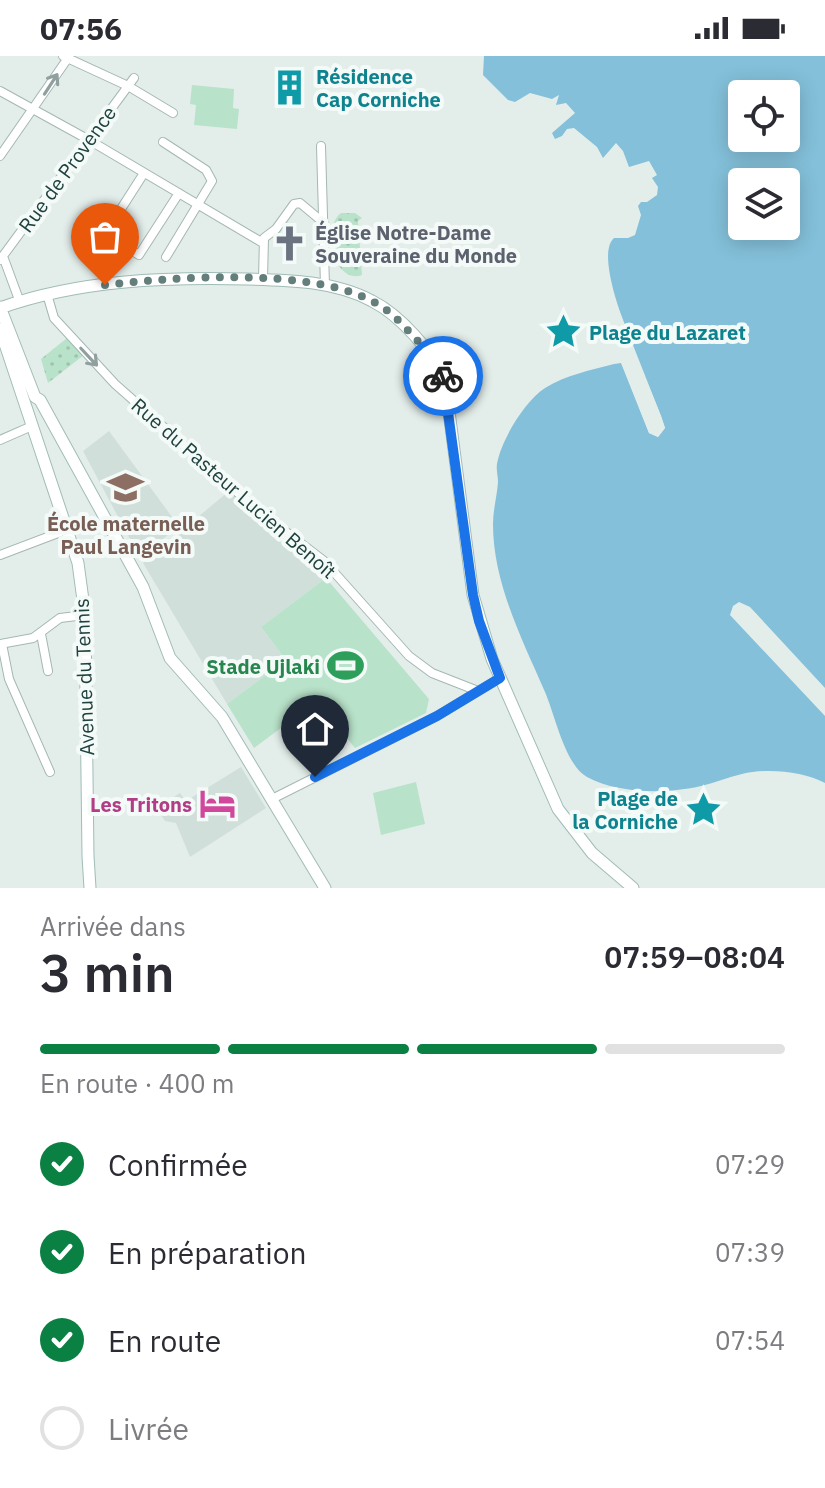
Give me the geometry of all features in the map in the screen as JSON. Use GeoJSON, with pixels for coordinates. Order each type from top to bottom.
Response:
{"type":"FeatureCollection","features":[{"type":"Feature","properties":{"kind":"street"},"geometry":{"type":"LineString","coordinates":[[0,156],[34,109],[65,57],[131,82],[173,113]]}},
{"type":"Feature","properties":{"kind":"street","name":"Rue de Provence"},"geometry":{"type":"LineString","coordinates":[[2,260],[131,82]]}},
{"type":"Feature","properties":{"kind":"street"},"geometry":{"type":"LineString","coordinates":[[0,91],[263,243]]}},
{"type":"Feature","properties":{"kind":"street"},"geometry":{"type":"LineString","coordinates":[[163,142],[210,173],[211,183],[166,257]]}},
{"type":"Feature","properties":{"kind":"street"},"geometry":{"type":"LineString","coordinates":[[321,146],[325,286]]}},
{"type":"Feature","properties":{"kind":"street"},"geometry":{"type":"LineString","coordinates":[[141,171],[105,234],[139,255],[179,193]]}},
{"type":"Feature","properties":{"kind":"street"},"geometry":{"type":"LineString","coordinates":[[263,279],[263,243],[294,204],[300,203],[324,223]]}},
{"type":"Feature","properties":{"kind":"street"},"geometry":{"type":"LineString","coordinates":[[2,260],[18,297]]}},
{"type":"Feature","properties":{"kind":"street"},"geometry":{"type":"LineString","coordinates":[[0,307],[47,294],[161,279],[263,279],[350,291],[386,309],[426,350],[445,381],[473,595],[500,678],[558,809],[592,853],[633,888]]}},
{"type":"Feature","properties":{"kind":"street","name":"Rue du Pasteur Lucien Benoît"},"geometry":{"type":"LineString","coordinates":[[47,294],[54,318],[115,384],[255,508],[324,561],[409,656],[432,673],[478,691]]}},
{"type":"Feature","properties":{"kind":"street","name":"Avenue du Tennis"},"geometry":{"type":"LineString","coordinates":[[0,307],[33,407],[32,426],[78,563],[85,615],[90,888]]}},
{"type":"Feature","properties":{"kind":"street","name":"Avenue du Tennis"},"geometry":{"type":"LineString","coordinates":[[0,329],[33,407]]}},
{"type":"Feature","properties":{"kind":"street"},"geometry":{"type":"LineString","coordinates":[[33,407],[49,418],[143,587],[170,658],[215,708],[325,888]]}},
{"type":"Feature","properties":{"kind":"street"},"geometry":{"type":"LineString","coordinates":[[0,440],[32,426]]}},
{"type":"Feature","properties":{"kind":"street"},"geometry":{"type":"LineString","coordinates":[[0,555],[66,530]]}},
{"type":"Feature","properties":{"kind":"street"},"geometry":{"type":"LineString","coordinates":[[50,772],[9,679],[1,644],[41,634],[50,623],[60,618],[85,615]]}},
{"type":"Feature","properties":{"kind":"street"},"geometry":{"type":"LineString","coordinates":[[41,634],[48,671]]}},
{"type":"Feature","properties":{"kind":"street"},"geometry":{"type":"LineString","coordinates":[[272,799],[437,716],[500,678]]}},
{"type":"Feature","properties":{"kind":"shaded area","name":"École maternelle Paul Langevin"},"geometry":{"type":"Polygon","coordinates":[[[109,431],[175,521],[175,529],[140,558],[83,451],[109,431]]]}},
{"type":"Feature","properties":{"kind":"shaded area"},"geometry":{"type":"Polygon","coordinates":[[[229,491],[301,552],[326,578],[261,627],[286,660],[227,704],[143,563],[229,491]]]}},
{"type":"Feature","properties":{"kind":"shaded area"},"geometry":{"type":"Polygon","coordinates":[[[241,767],[266,808],[190,857],[176,823],[165,821],[156,808],[180,793],[186,801],[241,767]]]}},
{"type":"Feature","properties":{"kind":"green space"},"geometry":{"type":"Polygon","coordinates":[[[192,85],[234,89],[233,108],[239,109],[237,129],[194,125],[196,105],[190,104],[192,85]]]}},
{"type":"Feature","properties":{"kind":"green space"},"geometry":{"type":"Polygon","coordinates":[[[341,213],[355,213],[362,218],[358,221],[362,275],[352,276],[344,272],[334,253],[332,230],[341,213]]]}},
{"type":"Feature","properties":{"kind":"green space"},"geometry":{"type":"Polygon","coordinates":[[[67,338],[84,355],[48,383],[41,359],[67,338]]]}},
{"type":"Feature","properties":{"kind":"green space"},"geometry":{"type":"Polygon","coordinates":[[[326,578],[429,699],[426,713],[355,748],[322,708],[290,731],[285,725],[254,748],[227,704],[286,660],[261,627],[326,578]]]}},
{"type":"Feature","properties":{"kind":"green space"},"geometry":{"type":"Polygon","coordinates":[[[416,782],[425,824],[381,835],[373,793],[416,782]]]}},
{"type":"Feature","properties":{"kind":"water"},"geometry":{"type":"Polygon","coordinates":[[[484,56],[825,56],[825,783],[795,773],[762,771],[688,789],[628,789],[587,777],[579,771],[567,751],[503,589],[494,546],[497,464],[509,433],[537,394],[561,380],[614,364],[621,363],[649,433],[658,437],[665,428],[624,324],[609,271],[608,251],[614,238],[635,235],[641,215],[638,206],[657,195],[658,187],[652,178],[657,175],[649,161],[629,167],[616,143],[603,158],[597,147],[574,128],[567,129],[555,139],[552,133],[575,113],[566,103],[556,105],[559,95],[552,99],[530,93],[515,102],[508,100],[483,75],[484,56]]]}},
{"type":"Feature","properties":{"kind":"pier"},"geometry":{"type":"Polygon","coordinates":[[[614,297],[665,428],[658,437],[649,433],[620,359],[625,361],[656,433],[661,428],[658,417],[612,303],[614,297]]]}},
{"type":"Feature","properties":{"kind":"pier"},"geometry":{"type":"Polygon","coordinates":[[[739,602],[750,607],[825,688],[825,716],[730,615],[733,606],[739,602]]]}},
{"type":"Feature","properties":{"kind":"way so far"},"geometry":{"type":"LineString","coordinates":[[105,285],[161,279],[253,279],[297,281],[350,291],[386,309],[431,356],[443,376]]}},
{"type":"Feature","properties":{"kind":"place","name":"Résidence Cap Corniche"},"geometry":{"type":"Point","coordinates":[290,88]}},
{"type":"Feature","properties":{"kind":"place","name":"Église Notre-Dame Souveraine du Monde"},"geometry":{"type":"Point","coordinates":[289,243]}},
{"type":"Feature","properties":{"kind":"place","name":"Plage du Lazaret"},"geometry":{"type":"Point","coordinates":[563,332]}},
{"type":"Feature","properties":{"kind":"place","name":"École maternelle Paul Langevin"},"geometry":{"type":"Point","coordinates":[126,488]}},
{"type":"Feature","properties":{"kind":"place","name":"Stade Ujlaki"},"geometry":{"type":"Point","coordinates":[346,666]}},
{"type":"Feature","properties":{"kind":"place","name":"Les Tritons"},"geometry":{"type":"Point","coordinates":[218,804]}},
{"type":"Feature","properties":{"kind":"place","name":"Plage de la Corniche"},"geometry":{"type":"Point","coordinates":[704,810]}},
{"type":"Feature","properties":{"kind":"route"},"geometry":{"type":"LineString","coordinates":[[315,777],[437,716],[500,678],[473,595],[443,376]]}}]}
